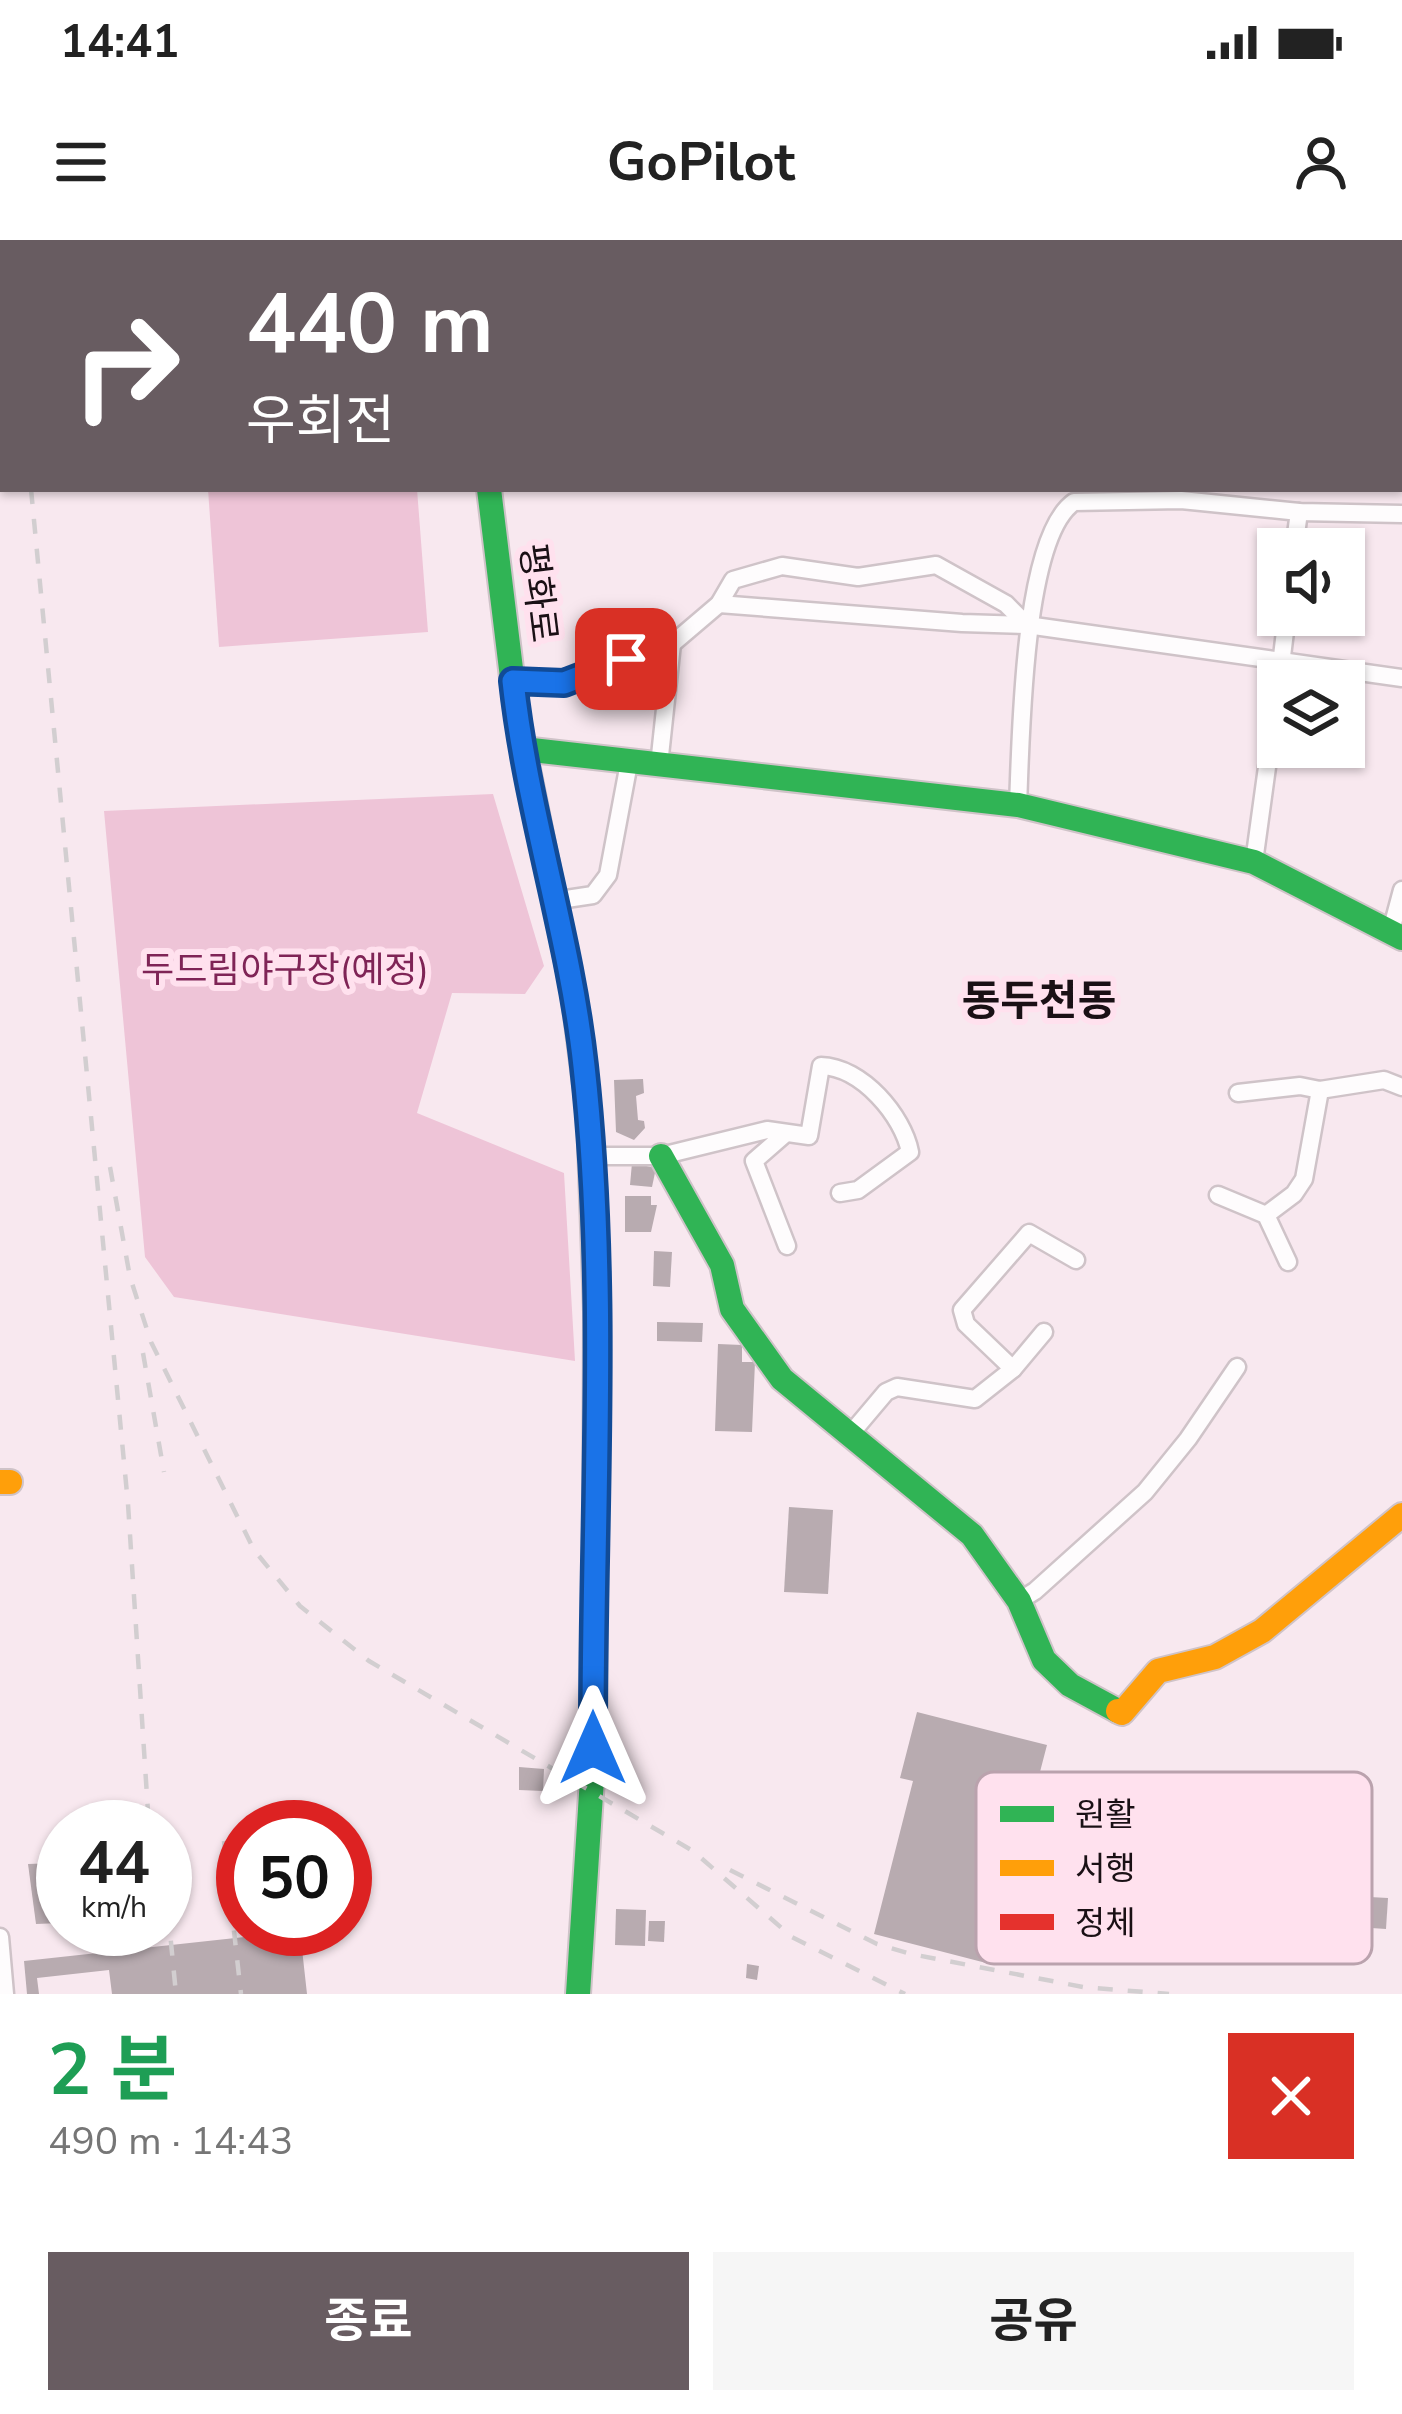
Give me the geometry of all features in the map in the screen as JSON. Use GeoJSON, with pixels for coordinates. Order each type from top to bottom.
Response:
{"type":"FeatureCollection","features":[{"type":"Feature","properties":{"kind":"street","name":"평화로"},"geometry":{"type":"LineString","coordinates":[[488,492],[523,749],[584,1060],[591,1156],[596,1312],[593,1748],[578,1994]]}},
{"type":"Feature","properties":{"kind":"street"},"geometry":{"type":"LineString","coordinates":[[1018,805],[1027,625],[1065,508],[1075,502],[1181,494],[1299,512],[1402,514]]}},
{"type":"Feature","properties":{"kind":"street"},"geometry":{"type":"LineString","coordinates":[[1297,528],[1299,512]]}},
{"type":"Feature","properties":{"kind":"street"},"geometry":{"type":"LineString","coordinates":[[513,681],[564,683],[672,644],[719,604],[733,580],[782,566],[858,577],[935,565],[1006,604],[1027,625]]}},
{"type":"Feature","properties":{"kind":"street"},"geometry":{"type":"LineString","coordinates":[[719,604],[1027,625],[1402,678]]}},
{"type":"Feature","properties":{"kind":"street"},"geometry":{"type":"LineString","coordinates":[[1282,659],[1285,636]]}},
{"type":"Feature","properties":{"kind":"street"},"geometry":{"type":"LineString","coordinates":[[659,765],[672,644]]}},
{"type":"Feature","properties":{"kind":"street"},"geometry":{"type":"LineString","coordinates":[[523,749],[1018,805],[1254,862],[1396,934],[1402,890]]}},
{"type":"Feature","properties":{"kind":"street"},"geometry":{"type":"LineString","coordinates":[[553,901],[593,895],[608,874],[628,763]]}},
{"type":"Feature","properties":{"kind":"street"},"geometry":{"type":"LineString","coordinates":[[1254,862],[1267,768]]}},
{"type":"Feature","properties":{"kind":"street"},"geometry":{"type":"LineString","coordinates":[[591,1156],[661,1156],[767,1130],[809,1136],[821,1066],[830,1065],[852,1075],[889,1108],[906,1130],[910,1152],[858,1190],[840,1193]]}},
{"type":"Feature","properties":{"kind":"street"},"geometry":{"type":"LineString","coordinates":[[1238,1093],[1300,1086],[1320,1090],[1384,1080],[1402,1087]]}},
{"type":"Feature","properties":{"kind":"street"},"geometry":{"type":"LineString","coordinates":[[1266,1215],[1304,1180],[1320,1090]]}},
{"type":"Feature","properties":{"kind":"street"},"geometry":{"type":"LineString","coordinates":[[785,1134],[754,1161],[787,1246]]}},
{"type":"Feature","properties":{"kind":"street"},"geometry":{"type":"LineString","coordinates":[[661,1156],[722,1265],[732,1309],[782,1379],[972,1534],[1019,1601],[1044,1660],[1070,1685],[1122,1713],[1158,1671],[1215,1658],[1262,1631],[1402,1515]]}},
{"type":"Feature","properties":{"kind":"street"},"geometry":{"type":"LineString","coordinates":[[1218,1196],[1266,1215],[1288,1262]]}},
{"type":"Feature","properties":{"kind":"street"},"geometry":{"type":"LineString","coordinates":[[1013,1369],[966,1324],[962,1310],[1029,1233],[1076,1260]]}},
{"type":"Feature","properties":{"kind":"street"},"geometry":{"type":"LineString","coordinates":[[848,1437],[886,1392],[897,1387],[975,1400],[1013,1369],[1043,1332]]}},
{"type":"Feature","properties":{"kind":"street"},"geometry":{"type":"LineString","coordinates":[[1019,1601],[1035,1592],[1144,1492],[1188,1439],[1237,1367]]}},
{"type":"Feature","properties":{"kind":"street"},"geometry":{"type":"LineString","coordinates":[[0,1937],[5,1994]]}},
{"type":"Feature","properties":{"kind":"green space"},"geometry":{"type":"Polygon","coordinates":[[[208,492],[417,492],[428,632],[219,647],[208,492]]]}},
{"type":"Feature","properties":{"kind":"green space","name":"두드림야구장(예정)"},"geometry":{"type":"Polygon","coordinates":[[[493,794],[544,966],[525,994],[452,993],[417,1113],[564,1173],[575,1361],[174,1297],[145,1257],[104,811],[493,794]]]}},
{"type":"Feature","properties":{"kind":"building"},"geometry":{"type":"Polygon","coordinates":[[[643,1079],[644,1093],[636,1096],[638,1120],[644,1121],[645,1128],[634,1140],[616,1132],[614,1080],[643,1079]]]}},
{"type":"Feature","properties":{"kind":"building"},"geometry":{"type":"Polygon","coordinates":[[[632,1163],[656,1168],[652,1187],[630,1185],[632,1163]]]}},
{"type":"Feature","properties":{"kind":"building"},"geometry":{"type":"Polygon","coordinates":[[[625,1196],[651,1196],[651,1205],[657,1205],[651,1232],[625,1232],[625,1196]]]}},
{"type":"Feature","properties":{"kind":"building"},"geometry":{"type":"Polygon","coordinates":[[[654,1251],[672,1252],[670,1287],[653,1286],[654,1251]]]}},
{"type":"Feature","properties":{"kind":"building"},"geometry":{"type":"Polygon","coordinates":[[[657,1322],[703,1323],[702,1342],[657,1341],[657,1322]]]}},
{"type":"Feature","properties":{"kind":"building"},"geometry":{"type":"Polygon","coordinates":[[[718,1344],[742,1345],[742,1362],[755,1362],[752,1432],[715,1431],[718,1344]]]}},
{"type":"Feature","properties":{"kind":"building"},"geometry":{"type":"Polygon","coordinates":[[[789,1507],[833,1510],[828,1594],[784,1592],[789,1507]]]}},
{"type":"Feature","properties":{"kind":"building"},"geometry":{"type":"Polygon","coordinates":[[[917,1712],[1047,1745],[1040,1772],[976,1772],[976,1960],[874,1934],[913,1781],[900,1778],[917,1712]]]}},
{"type":"Feature","properties":{"kind":"building"},"geometry":{"type":"Polygon","coordinates":[[[519,1767],[544,1769],[543,1791],[519,1790],[519,1767]]]}},
{"type":"Feature","properties":{"kind":"building"},"geometry":{"type":"Polygon","coordinates":[[[28,1864],[36,1864],[36,1924],[28,1864]]]}},
{"type":"Feature","properties":{"kind":"building"},"geometry":{"type":"Polygon","coordinates":[[[1372,1897],[1388,1898],[1386,1929],[1372,1928],[1372,1897]]]}},
{"type":"Feature","properties":{"kind":"building"},"geometry":{"type":"Polygon","coordinates":[[[616,1909],[646,1910],[645,1946],[615,1945],[616,1909]]]}},
{"type":"Feature","properties":{"kind":"building"},"geometry":{"type":"Polygon","coordinates":[[[649,1921],[665,1921],[664,1942],[648,1941],[649,1921]]]}},
{"type":"Feature","properties":{"kind":"building"},"geometry":{"type":"Polygon","coordinates":[[[216,1940],[216,1956],[303,1956],[307,1994],[112,1994],[109,1970],[37,1978],[39,1994],[27,1994],[24,1961],[70,1956],[192,1956],[192,1943],[216,1940]]]}},
{"type":"Feature","properties":{"kind":"building"},"geometry":{"type":"Polygon","coordinates":[[[747,1964],[759,1966],[757,1980],[746,1978],[747,1964]]]}},
{"type":"Feature","properties":{"kind":"railway"},"geometry":{"type":"LineString","coordinates":[[31,492],[128,1504],[147,1800]]}},
{"type":"Feature","properties":{"kind":"railway"},"geometry":{"type":"LineString","coordinates":[[110,1167],[130,1277],[151,1342],[254,1550],[300,1606],[369,1661],[693,1851],[792,1937],[905,1994]]}},
{"type":"Feature","properties":{"kind":"railway"},"geometry":{"type":"LineString","coordinates":[[143,1353],[164,1472]]}},
{"type":"Feature","properties":{"kind":"railway"},"geometry":{"type":"LineString","coordinates":[[730,1870],[877,1944],[911,1954],[1083,1987],[1169,1994]]}},
{"type":"Feature","properties":{"kind":"railway"},"geometry":{"type":"LineString","coordinates":[[172,1956],[176,1994]]}},
{"type":"Feature","properties":{"kind":"railway"},"geometry":{"type":"LineString","coordinates":[[237,1956],[241,1994]]}},
{"type":"Feature","properties":{"kind":"traffic: fast"},"geometry":{"type":"LineString","coordinates":[[489,492],[516,710],[573,992],[589,1116],[596,1312],[594,1748],[578,1994]]}},
{"type":"Feature","properties":{"kind":"traffic: fast"},"geometry":{"type":"LineString","coordinates":[[523,749],[1018,805],[1254,862],[1402,938]]}},
{"type":"Feature","properties":{"kind":"traffic: fast"},"geometry":{"type":"LineString","coordinates":[[661,1156],[722,1265],[732,1309],[782,1379],[972,1535],[1019,1601],[1044,1660],[1070,1685],[1118,1711]]}},
{"type":"Feature","properties":{"kind":"traffic: slow"},"geometry":{"type":"LineString","coordinates":[[0,1482],[10,1482]]}},
{"type":"Feature","properties":{"kind":"traffic: slow"},"geometry":{"type":"LineString","coordinates":[[1118,1711],[1122,1713],[1158,1671],[1215,1657],[1262,1631],[1402,1515]]}},
{"type":"Feature","properties":{"kind":"district","name":"동두천동"},"geometry":{"type":"Point","coordinates":[1039,1001]}},
{"type":"Feature","properties":{"kind":"route"},"geometry":{"type":"LineString","coordinates":[[593,1748],[596,1312],[589,1116],[573,992],[527,777],[513,681],[564,683],[626,659]]}}]}
